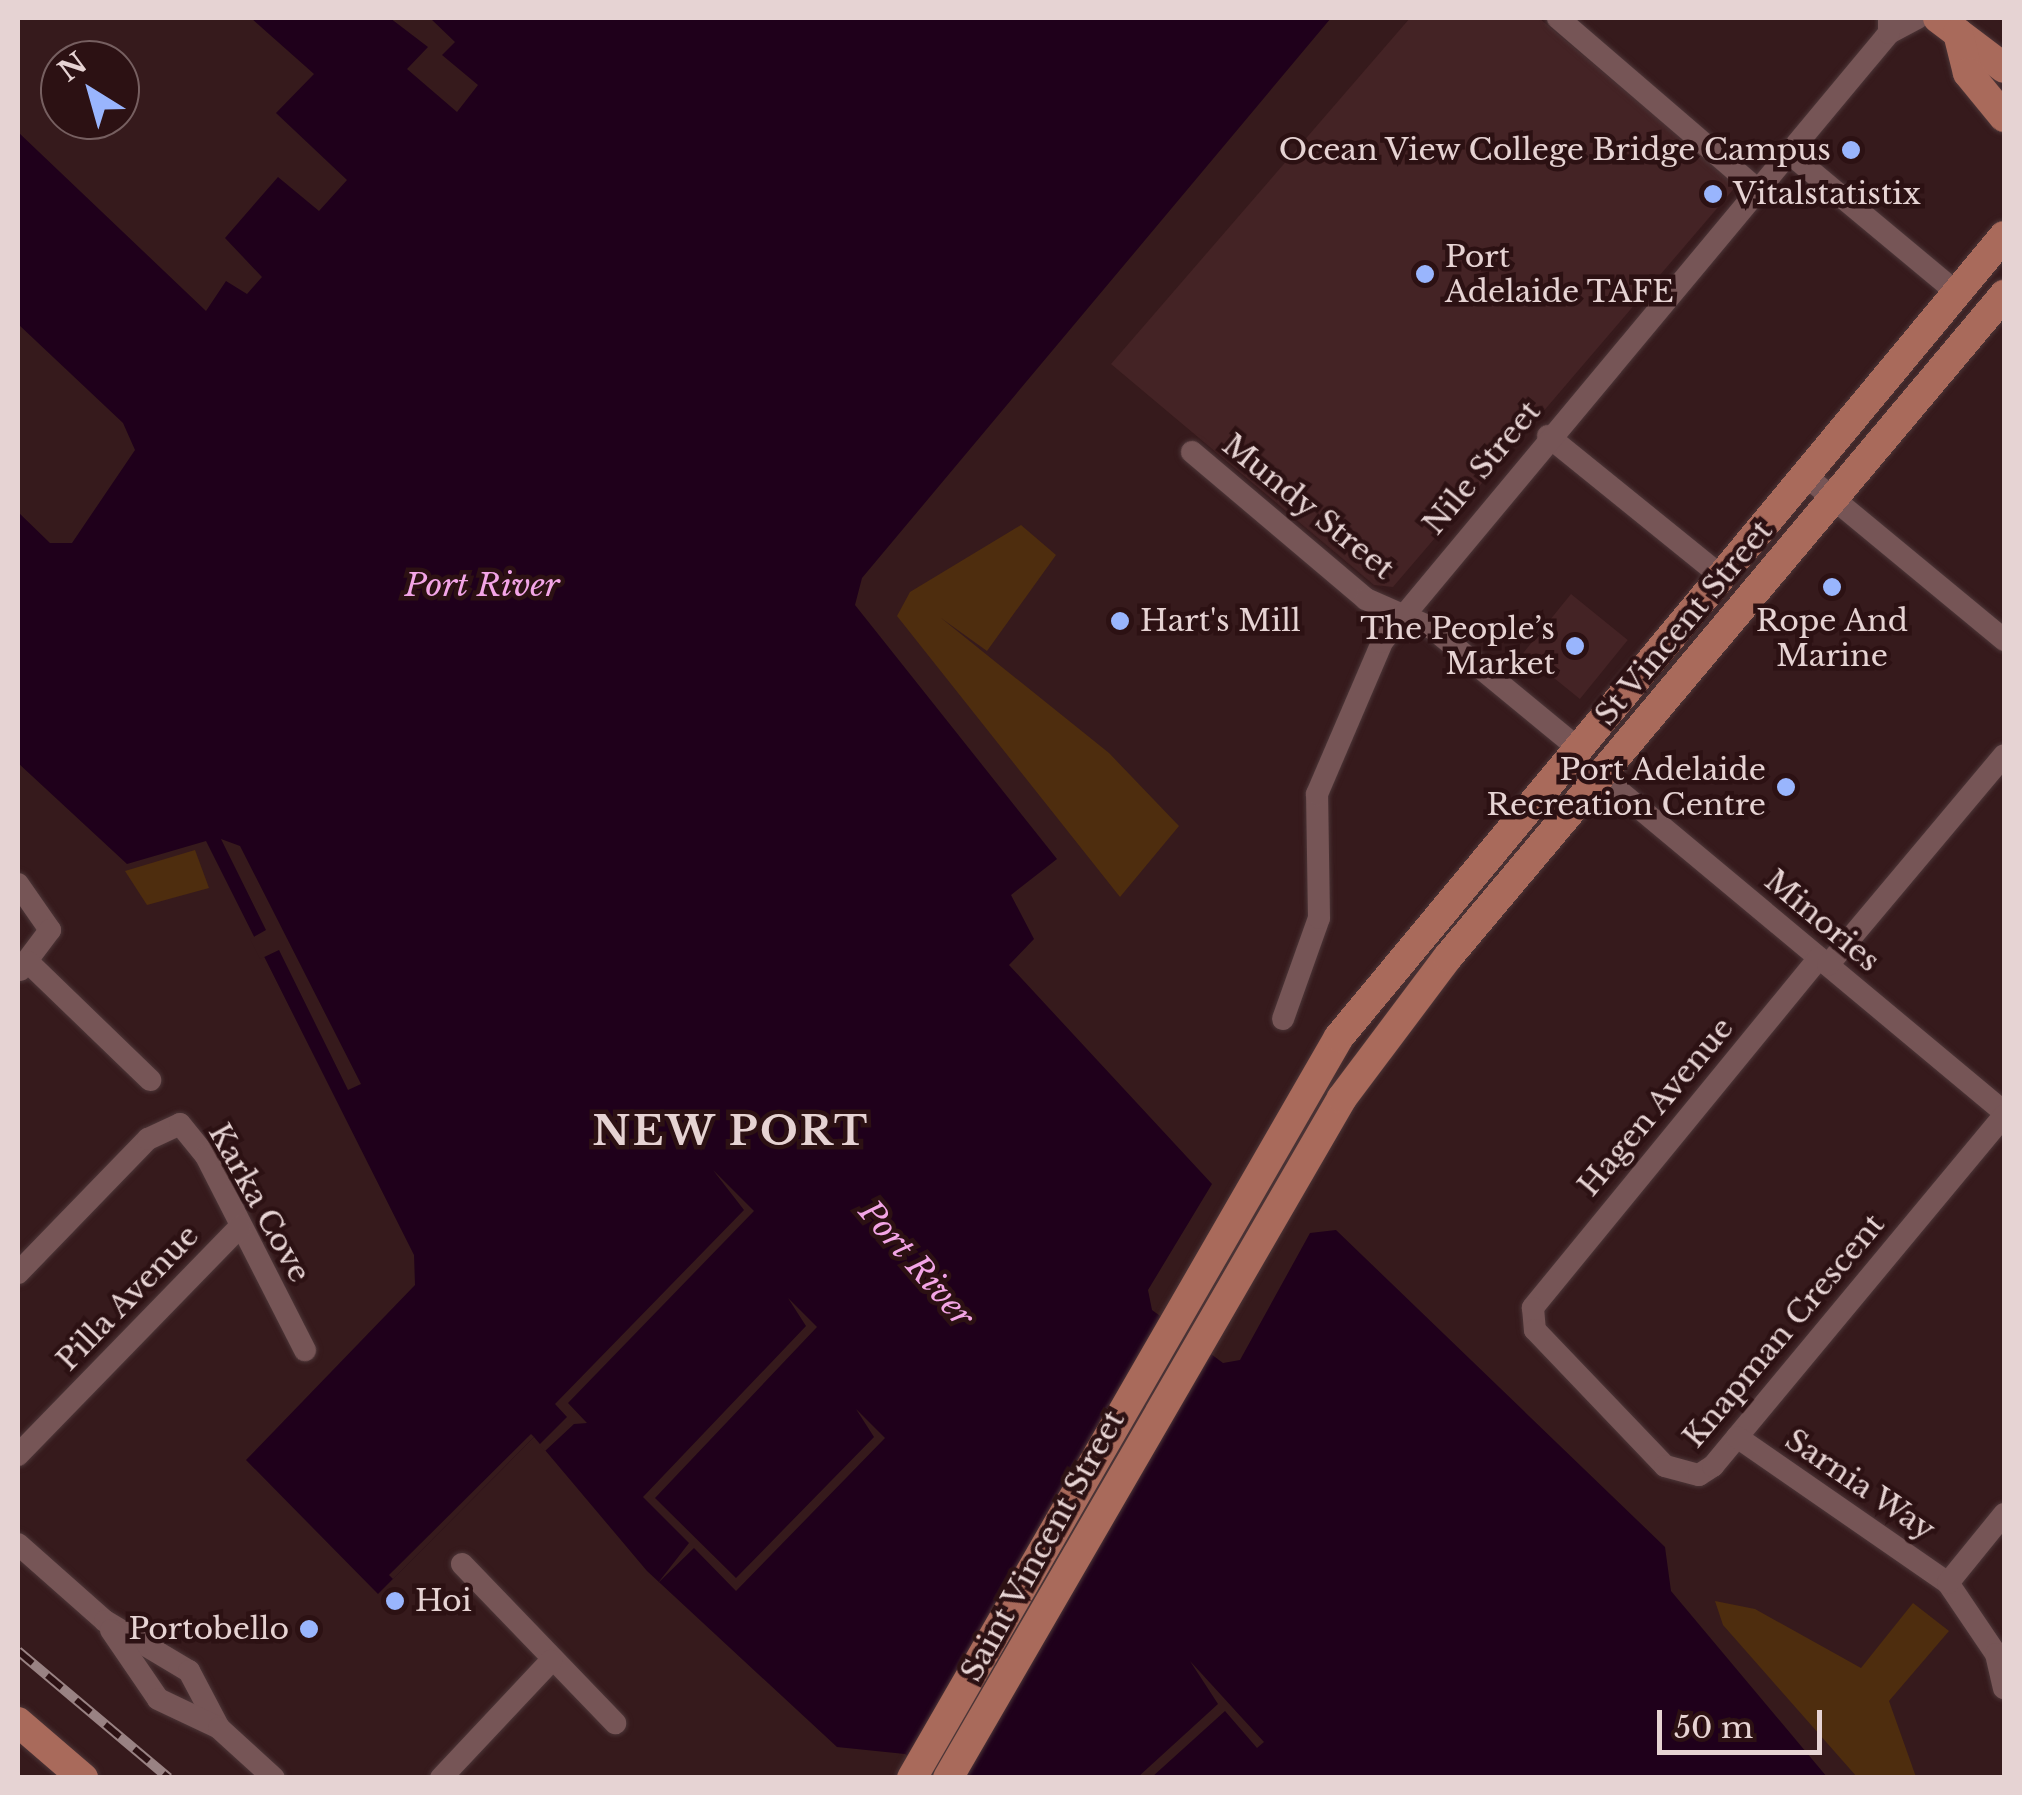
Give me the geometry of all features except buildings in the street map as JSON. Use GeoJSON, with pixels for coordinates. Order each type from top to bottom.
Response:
{"type":"FeatureCollection","features":[{"type":"Feature","properties":{"kind":"main road"},"geometry":{"type":"LineString","coordinates":[[1948,25],[2004,68]]}},
{"type":"Feature","properties":{"kind":"main road"},"geometry":{"type":"LineString","coordinates":[[1948,25],[1968,73],[2004,117]]}},
{"type":"Feature","properties":{"kind":"main road","name":"St Vincent Street"},"geometry":{"type":"LineString","coordinates":[[1173,1314],[1339,1037],[2004,236]]}},
{"type":"Feature","properties":{"kind":"main road","name":"St Vincent Street"},"geometry":{"type":"LineString","coordinates":[[1206,1336],[1342,1098],[1601,776],[2004,295]]}},
{"type":"Feature","properties":{"kind":"main road"},"geometry":{"type":"LineString","coordinates":[[1579,749],[1601,776]]}},
{"type":"Feature","properties":{"kind":"main road","name":"Saint Vincent Street"},"geometry":{"type":"LineString","coordinates":[[912,1778],[1173,1314]]}},
{"type":"Feature","properties":{"kind":"main road","name":"Saint Vincent Street"},"geometry":{"type":"LineString","coordinates":[[948,1778],[1206,1336]]}},
{"type":"Feature","properties":{"kind":"main road"},"geometry":{"type":"LineString","coordinates":[[18,1722],[84,1778]]}},
{"type":"Feature","properties":{"kind":"street"},"geometry":{"type":"LineString","coordinates":[[1558,18],[1757,189]]}},
{"type":"Feature","properties":{"kind":"street","name":"Nile Street"},"geometry":{"type":"LineString","coordinates":[[1283,1019],[1318,918],[1316,794],[1401,614],[1788,152],[1889,25],[1917,18]]}},
{"type":"Feature","properties":{"kind":"street"},"geometry":{"type":"LineString","coordinates":[[1788,152],[1957,293]]}},
{"type":"Feature","properties":{"kind":"street"},"geometry":{"type":"LineString","coordinates":[[1548,436],[1722,578]]}},
{"type":"Feature","properties":{"kind":"street","name":"Mundy Street"},"geometry":{"type":"LineString","coordinates":[[1192,452],[1366,599],[1432,628],[1579,749]]}},
{"type":"Feature","properties":{"kind":"street"},"geometry":{"type":"LineString","coordinates":[[1806,476],[2004,640]]}},
{"type":"Feature","properties":{"kind":"street","name":"Hagen Avenue"},"geometry":{"type":"LineString","coordinates":[[1540,1294],[2004,755]]}},
{"type":"Feature","properties":{"kind":"street","name":"Minories"},"geometry":{"type":"LineString","coordinates":[[1601,776],[2004,1114]]}},
{"type":"Feature","properties":{"kind":"street"},"geometry":{"type":"LineString","coordinates":[[18,884],[49,919],[46,944],[23,967],[150,1080]]}},
{"type":"Feature","properties":{"kind":"street","name":"Knapman Crescent"},"geometry":{"type":"LineString","coordinates":[[1540,1294],[1535,1330],[1665,1466],[1699,1475],[1737,1437],[2004,1114]]}},
{"type":"Feature","properties":{"kind":"street","name":"Karka Cove"},"geometry":{"type":"LineString","coordinates":[[18,1273],[164,1126],[194,1137],[305,1350]]}},
{"type":"Feature","properties":{"kind":"street","name":"Pilla Avenue"},"geometry":{"type":"LineString","coordinates":[[18,1455],[240,1226]]}},
{"type":"Feature","properties":{"kind":"street","name":"Sarnia Way"},"geometry":{"type":"LineString","coordinates":[[1737,1437],[1948,1583]]}},
{"type":"Feature","properties":{"kind":"street"},"geometry":{"type":"LineString","coordinates":[[2004,1514],[1948,1583],[1996,1654],[2004,1688]]}},
{"type":"Feature","properties":{"kind":"street"},"geometry":{"type":"LineString","coordinates":[[18,1544],[104,1621],[188,1671],[219,1728]]}},
{"type":"Feature","properties":{"kind":"street"},"geometry":{"type":"LineString","coordinates":[[462,1564],[615,1723]]}},
{"type":"Feature","properties":{"kind":"street"},"geometry":{"type":"LineString","coordinates":[[104,1621],[148,1690],[219,1728],[274,1778]]}},
{"type":"Feature","properties":{"kind":"street"},"geometry":{"type":"LineString","coordinates":[[442,1778],[552,1661]]}},
{"type":"Feature","properties":{"kind":"shaded area","name":"Port Adelaide TAFE"},"geometry":{"type":"Polygon","coordinates":[[[1410,18],[1539,18],[1737,185],[1393,587],[1374,585],[1111,364],[1410,18]]]}},
{"type":"Feature","properties":{"kind":"shaded area"},"geometry":{"type":"Polygon","coordinates":[[[1021,525],[1056,555],[987,651],[941,618],[1109,753],[1179,826],[1120,897],[897,616],[910,592],[1021,525]]]}},
{"type":"Feature","properties":{"kind":"shaded area","name":"The People’s Market"},"geometry":{"type":"Polygon","coordinates":[[[1571,594],[1628,640],[1580,699],[1523,653],[1571,594]]]}},
{"type":"Feature","properties":{"kind":"shaded area"},"geometry":{"type":"Polygon","coordinates":[[[195,850],[209,888],[147,905],[125,871],[195,850]]]}},
{"type":"Feature","properties":{"kind":"shaded area"},"geometry":{"type":"Polygon","coordinates":[[[1715,1601],[1755,1609],[1861,1668],[1913,1603],[1949,1631],[1889,1701],[1916,1777],[1857,1777],[1723,1625],[1715,1601]]]}},
{"type":"Feature","properties":{"kind":"water","name":"Port River"},"geometry":{"type":"Polygon","coordinates":[[[251,18],[390,18],[428,47],[407,69],[457,112],[478,85],[442,55],[455,42],[430,18],[1331,18],[862,578],[855,605],[1057,859],[1011,895],[1034,939],[1009,965],[1212,1184],[1148,1290],[1152,1310],[1223,1363],[1240,1360],[1310,1233],[1336,1230],[1665,1547],[1671,1591],[1827,1777],[929,1777],[905,1754],[837,1747],[647,1571],[534,1437],[378,1594],[246,1460],[415,1285],[414,1255],[206,841],[127,864],[18,763],[18,512],[50,543],[72,543],[135,450],[123,423],[18,324],[18,132],[206,311],[226,281],[247,294],[262,277],[225,238],[278,177],[319,211],[347,180],[276,113],[314,74],[251,18]]]}},
{"type":"Feature","properties":{"kind":"pier"},"geometry":{"type":"Polygon","coordinates":[[[221,839],[240,846],[361,1084],[348,1090],[279,950],[260,959],[250,939],[266,930],[221,839]]]}},
{"type":"Feature","properties":{"kind":"pier"},"geometry":{"type":"Polygon","coordinates":[[[713,1170],[754,1211],[568,1403],[587,1423],[574,1424],[545,1451],[539,1445],[567,1417],[555,1404],[744,1210],[713,1170]]]}},
{"type":"Feature","properties":{"kind":"pier"},"geometry":{"type":"Polygon","coordinates":[[[788,1298],[817,1327],[655,1498],[736,1578],[874,1437],[856,1409],[885,1438],[736,1591],[694,1548],[658,1583],[689,1543],[643,1497],[806,1326],[788,1298]]]}},
{"type":"Feature","properties":{"kind":"pier"},"geometry":{"type":"Polygon","coordinates":[[[531,1434],[534,1437],[393,1579],[389,1575],[531,1434]]]}},
{"type":"Feature","properties":{"kind":"pier"},"geometry":{"type":"Polygon","coordinates":[[[1190,1661],[1264,1742],[1257,1748],[1225,1711],[1152,1777],[1138,1777],[1218,1704],[1190,1661]]]}},
{"type":"Feature","properties":{"kind":"railway"},"geometry":{"type":"LineString","coordinates":[[18,1651],[169,1778]]}},
{"type":"Feature","properties":{"kind":"place","name":"Ocean View College Bridge Campus"},"geometry":{"type":"Point","coordinates":[1851,150]}},
{"type":"Feature","properties":{"kind":"place","name":"Vitalstatistix"},"geometry":{"type":"Point","coordinates":[1713,194]}},
{"type":"Feature","properties":{"kind":"place","name":"Port Adelaide TAFE"},"geometry":{"type":"Point","coordinates":[1425,274]}},
{"type":"Feature","properties":{"kind":"place","name":"Rope And Marine"},"geometry":{"type":"Point","coordinates":[1832,587]}},
{"type":"Feature","properties":{"kind":"place","name":"Hart's Mill"},"geometry":{"type":"Point","coordinates":[1120,621]}},
{"type":"Feature","properties":{"kind":"place","name":"The People’s Market"},"geometry":{"type":"Point","coordinates":[1575,646]}},
{"type":"Feature","properties":{"kind":"place","name":"Port Adelaide Recreation Centre"},"geometry":{"type":"Point","coordinates":[1786,787]}},
{"type":"Feature","properties":{"kind":"place","name":"Hoi"},"geometry":{"type":"Point","coordinates":[395,1601]}},
{"type":"Feature","properties":{"kind":"place","name":"Portobello"},"geometry":{"type":"Point","coordinates":[309,1629]}},
{"type":"Feature","properties":{"kind":"district","name":"NEW PORT"},"geometry":{"type":"Point","coordinates":[731,1131]}}]}
